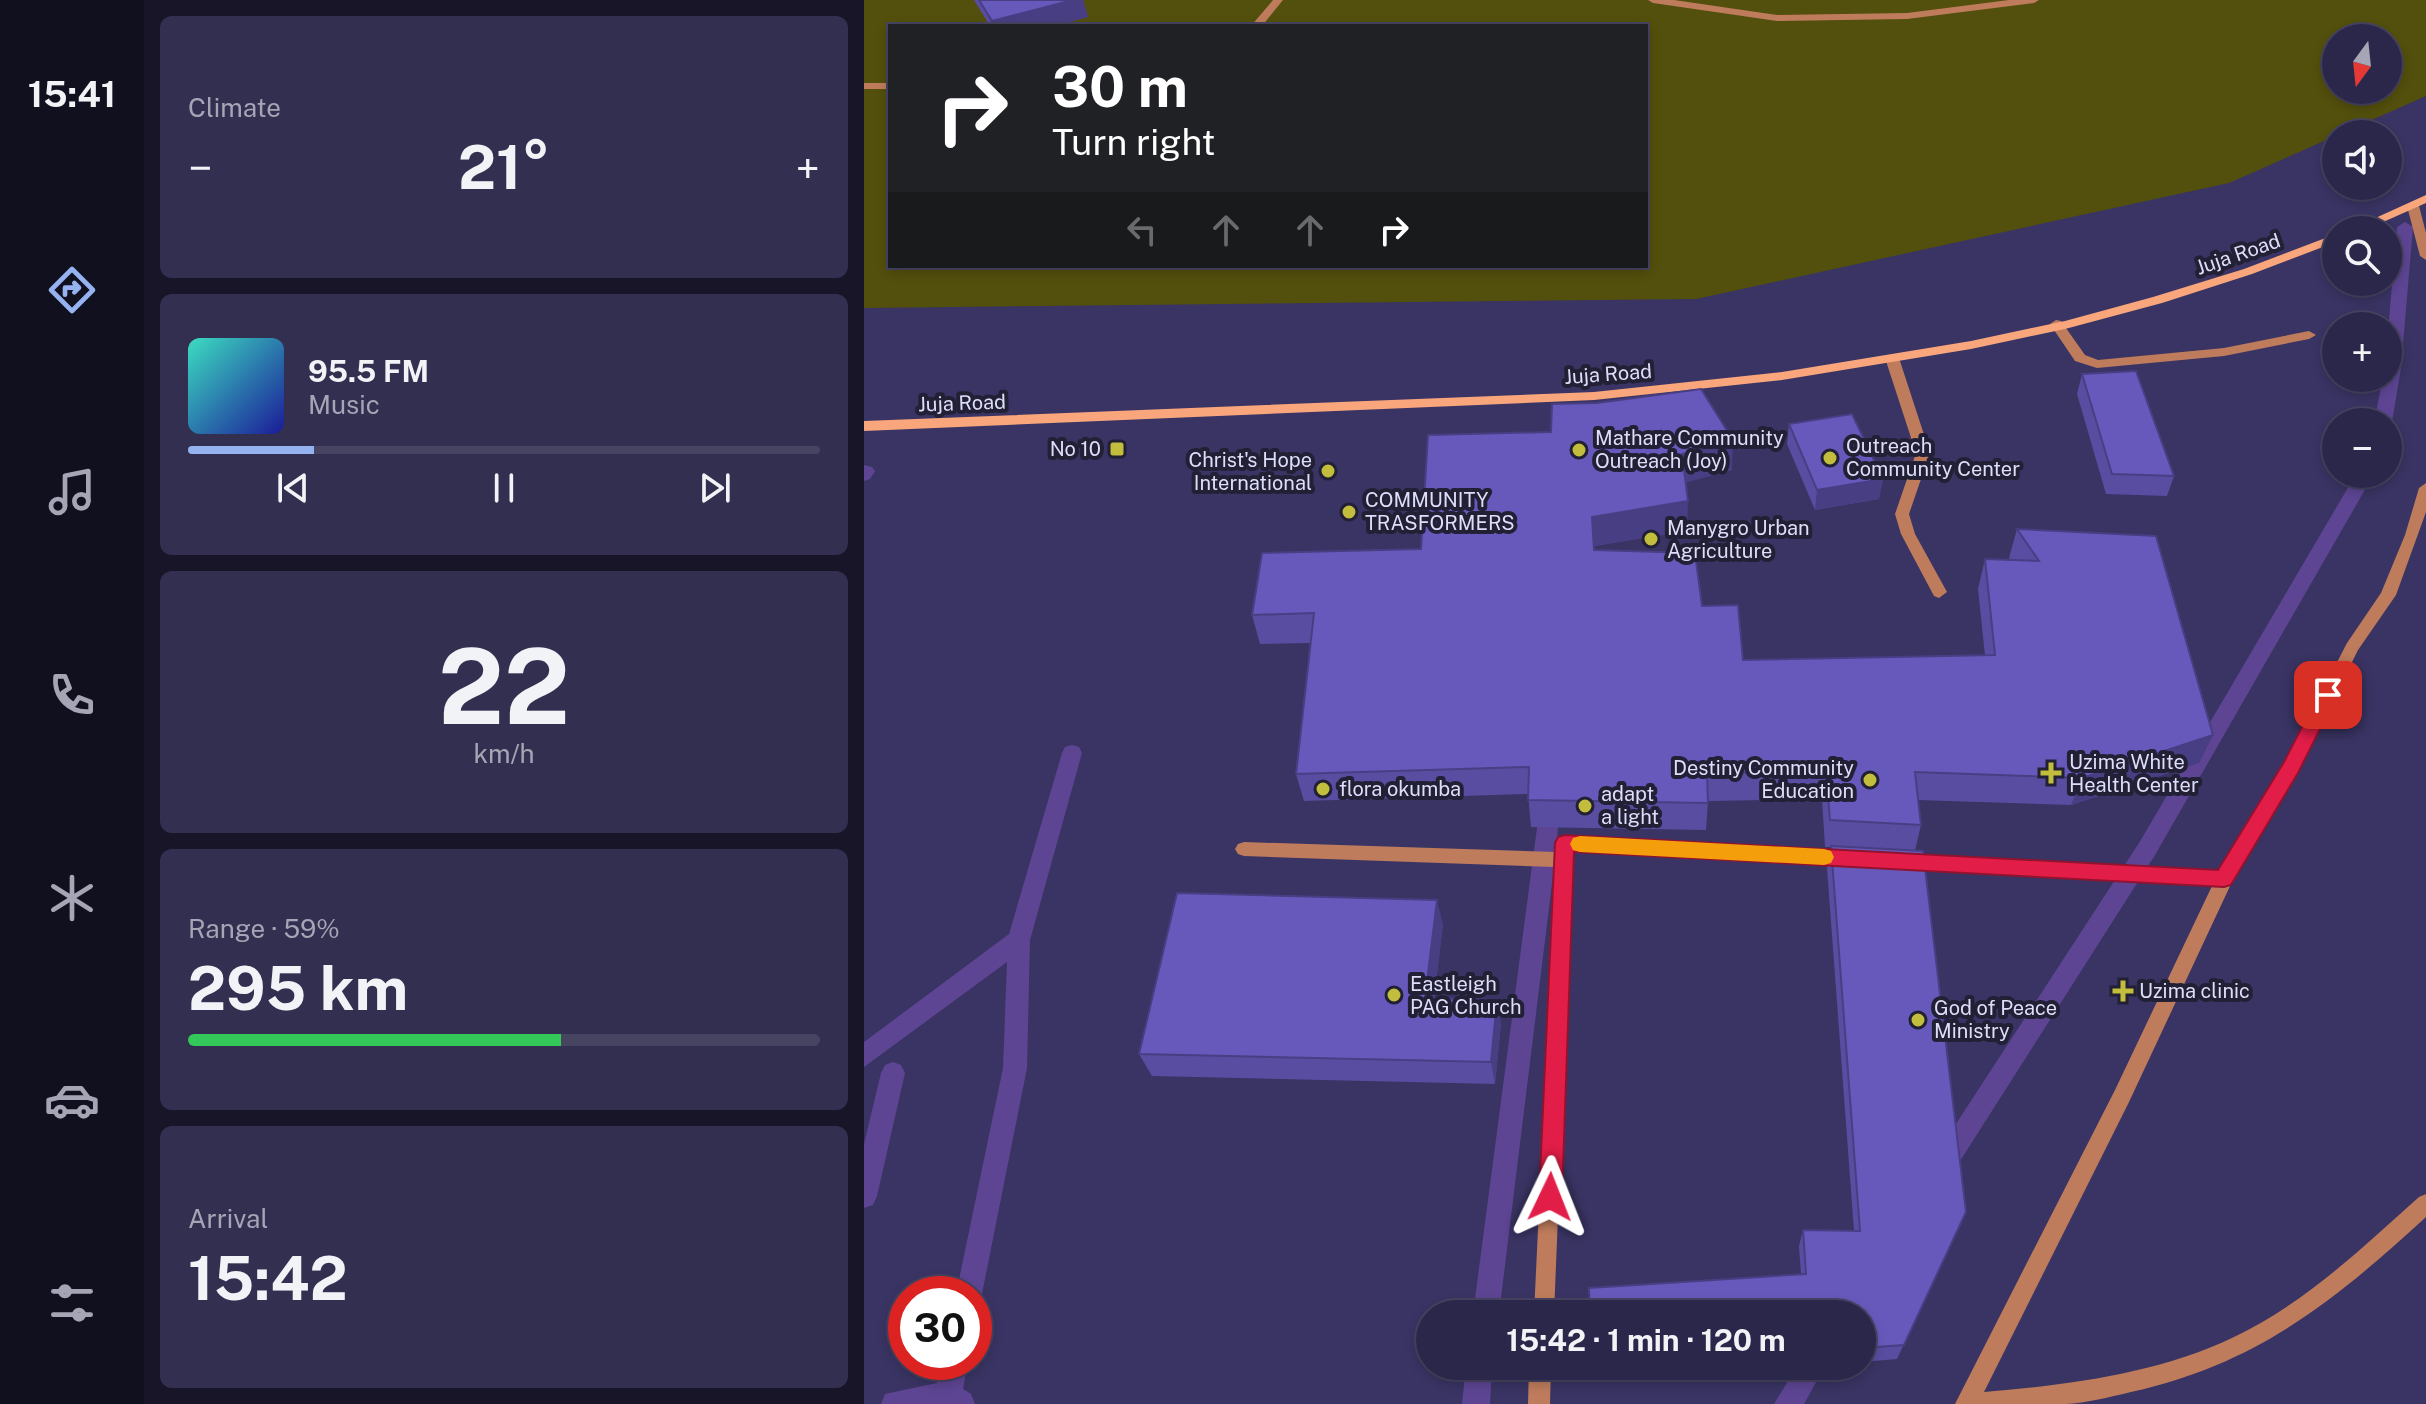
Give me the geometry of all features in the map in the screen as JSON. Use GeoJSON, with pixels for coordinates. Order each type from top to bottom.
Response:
{"type":"FeatureCollection","features":[{"type":"Feature","properties":{"kind":"main road"},"geometry":{"type":"LineString","coordinates":[[2389,216],[2426,199]]}},
{"type":"Feature","properties":{"kind":"main road","name":"Juja Road"},"geometry":{"type":"LineString","coordinates":[[864,426],[1594,396],[1706,385],[1892,358],[2056,324],[2196,290],[2322,243]]}},
{"type":"Feature","properties":{"kind":"street"},"geometry":{"type":"LineString","coordinates":[[1258,24],[1278,0]]}},
{"type":"Feature","properties":{"kind":"street"},"geometry":{"type":"LineString","coordinates":[[1653,0],[1777,18],[1907,16],[2034,0]]}},
{"type":"Feature","properties":{"kind":"street"},"geometry":{"type":"LineString","coordinates":[[864,86],[888,86]]}},
{"type":"Feature","properties":{"kind":"street"},"geometry":{"type":"LineString","coordinates":[[2413,206],[2426,256]]}},
{"type":"Feature","properties":{"kind":"street"},"geometry":{"type":"LineString","coordinates":[[2056,324],[2080,358],[2097,364],[2224,352],[2309,335]]}},
{"type":"Feature","properties":{"kind":"street"},"geometry":{"type":"LineString","coordinates":[[1892,358],[1923,453],[1902,514],[1908,534],[1939,592]]}},
{"type":"Feature","properties":{"kind":"street"},"geometry":{"type":"LineString","coordinates":[[1966,1404],[2122,1096],[2224,879],[2291,768],[2352,647],[2388,595],[2412,535],[2426,488]]}},
{"type":"Feature","properties":{"kind":"street"},"geometry":{"type":"LineString","coordinates":[[1545,1300],[1565,843],[2224,879]]}},
{"type":"Feature","properties":{"kind":"street"},"geometry":{"type":"LineString","coordinates":[[1244,849],[1564,860]]}},
{"type":"Feature","properties":{"kind":"street"},"geometry":{"type":"LineString","coordinates":[[1966,1404],[2054,1397],[2173,1370],[2241,1345],[2288,1317],[2355,1268],[2426,1204]]}},
{"type":"Feature","properties":{"kind":"street"},"geometry":{"type":"LineString","coordinates":[[1539,1404],[1540,1380]]}},
{"type":"Feature","properties":{"kind":"shaded area"},"geometry":{"type":"Polygon","coordinates":[[[864,0],[2426,0],[2426,96],[2372,120],[2322,120],[2322,142],[2229,183],[1696,299],[864,308],[864,0]]]}},
{"type":"Feature","properties":{"kind":"building"},"geometry":{"type":"Polygon","coordinates":[[[979,0],[1073,0],[992,21],[979,0]]]}},
{"type":"Feature","properties":{"kind":"building"},"geometry":{"type":"Polygon","coordinates":[[[2136,371],[2174,476],[2112,474],[2082,374],[2136,371]]]}},
{"type":"Feature","properties":{"kind":"building"},"geometry":{"type":"Polygon","coordinates":[[[1701,389],[1733,440],[1682,454],[1688,501],[1592,517],[1594,550],[1695,553],[1702,606],[1738,605],[1743,660],[1995,655],[1985,559],[2039,561],[2017,529],[2156,536],[2213,735],[2082,778],[1915,772],[1921,825],[1830,820],[1826,771],[1707,773],[1708,803],[1528,800],[1529,767],[1296,774],[1314,613],[1252,615],[1262,553],[1421,549],[1428,435],[1551,432],[1552,404],[1597,403],[1701,389]]]}},
{"type":"Feature","properties":{"kind":"building"},"geometry":{"type":"Polygon","coordinates":[[[1852,414],[1883,479],[1817,490],[1789,424],[1852,414]]]}},
{"type":"Feature","properties":{"kind":"building"},"geometry":{"type":"Polygon","coordinates":[[[1831,846],[1923,851],[1966,1212],[1904,1345],[1876,1347],[1876,1300],[1589,1300],[1589,1288],[1806,1274],[1803,1230],[1860,1231],[1831,846]]]}},
{"type":"Feature","properties":{"kind":"building"},"geometry":{"type":"Polygon","coordinates":[[[1177,893],[1437,900],[1425,998],[1497,1000],[1491,1062],[1139,1054],[1177,893]]]}},
{"type":"Feature","properties":{"kind":"waterway"},"geometry":{"type":"LineString","coordinates":[[2386,408],[2393,368],[2405,227]]}},
{"type":"Feature","properties":{"kind":"waterway"},"geometry":{"type":"LineString","coordinates":[[864,475],[866,471]]}},
{"type":"Feature","properties":{"kind":"waterway"},"geometry":{"type":"LineString","coordinates":[[1944,1164],[2147,849],[2357,488]]}},
{"type":"Feature","properties":{"kind":"waterway"},"geometry":{"type":"LineString","coordinates":[[1019,940],[1072,753]]}},
{"type":"Feature","properties":{"kind":"waterway"},"geometry":{"type":"LineString","coordinates":[[1488,1300],[1546,843],[1548,804]]}},
{"type":"Feature","properties":{"kind":"waterway"},"geometry":{"type":"LineString","coordinates":[[864,1056],[1019,940]]}},
{"type":"Feature","properties":{"kind":"waterway"},"geometry":{"type":"LineString","coordinates":[[973,1276],[1015,1068],[1019,940]]}},
{"type":"Feature","properties":{"kind":"waterway"},"geometry":{"type":"LineString","coordinates":[[864,1196],[893,1073]]}},
{"type":"Feature","properties":{"kind":"waterway"},"geometry":{"type":"LineString","coordinates":[[948,1395],[951,1380]]}},
{"type":"Feature","properties":{"kind":"waterway"},"geometry":{"type":"LineString","coordinates":[[1476,1404],[1478,1380]]}},
{"type":"Feature","properties":{"kind":"waterway"},"geometry":{"type":"LineString","coordinates":[[1788,1404],[1803,1380]]}},
{"type":"Feature","properties":{"kind":"waterway"},"geometry":{"type":"LineString","coordinates":[[895,1404],[948,1395]]}},
{"type":"Feature","properties":{"kind":"waterway"},"geometry":{"type":"LineString","coordinates":[[948,1395],[961,1404]]}},
{"type":"Feature","properties":{"kind":"slow traffic"},"geometry":{"type":"LineString","coordinates":[[1580,844],[1824,857]]}},
{"type":"Feature","properties":{"kind":"place","name":"No 10"},"geometry":{"type":"Point","coordinates":[1117,449]}},
{"type":"Feature","properties":{"kind":"place","name":"Mathare Community Outreach (Joy)"},"geometry":{"type":"Point","coordinates":[1579,450]}},
{"type":"Feature","properties":{"kind":"place","name":"Outreach Community Center"},"geometry":{"type":"Point","coordinates":[1830,458]}},
{"type":"Feature","properties":{"kind":"place","name":"Christ's Hope International"},"geometry":{"type":"Point","coordinates":[1328,471]}},
{"type":"Feature","properties":{"kind":"place","name":"COMMUNITY TRASFORMERS"},"geometry":{"type":"Point","coordinates":[1349,512]}},
{"type":"Feature","properties":{"kind":"place","name":"Manygro Urban Agriculture"},"geometry":{"type":"Point","coordinates":[1651,539]}},
{"type":"Feature","properties":{"kind":"place","name":"Uzima White Health Center"},"geometry":{"type":"Point","coordinates":[2051,773]}},
{"type":"Feature","properties":{"kind":"place","name":"Destiny Community Education"},"geometry":{"type":"Point","coordinates":[1870,780]}},
{"type":"Feature","properties":{"kind":"place","name":"flora okumba"},"geometry":{"type":"Point","coordinates":[1323,789]}},
{"type":"Feature","properties":{"kind":"place","name":"adapt a light"},"geometry":{"type":"Point","coordinates":[1585,806]}},
{"type":"Feature","properties":{"kind":"place","name":"Uzima clinic"},"geometry":{"type":"Point","coordinates":[2123,991]}},
{"type":"Feature","properties":{"kind":"place","name":"Eastleigh PAG Church"},"geometry":{"type":"Point","coordinates":[1394,995]}},
{"type":"Feature","properties":{"kind":"place","name":"God of Peace Ministry"},"geometry":{"type":"Point","coordinates":[1918,1020]}},
{"type":"Feature","properties":{"kind":"route"},"geometry":{"type":"LineString","coordinates":[[1550,1197],[1565,843],[2224,879],[2291,768],[2328,695]]}}]}
